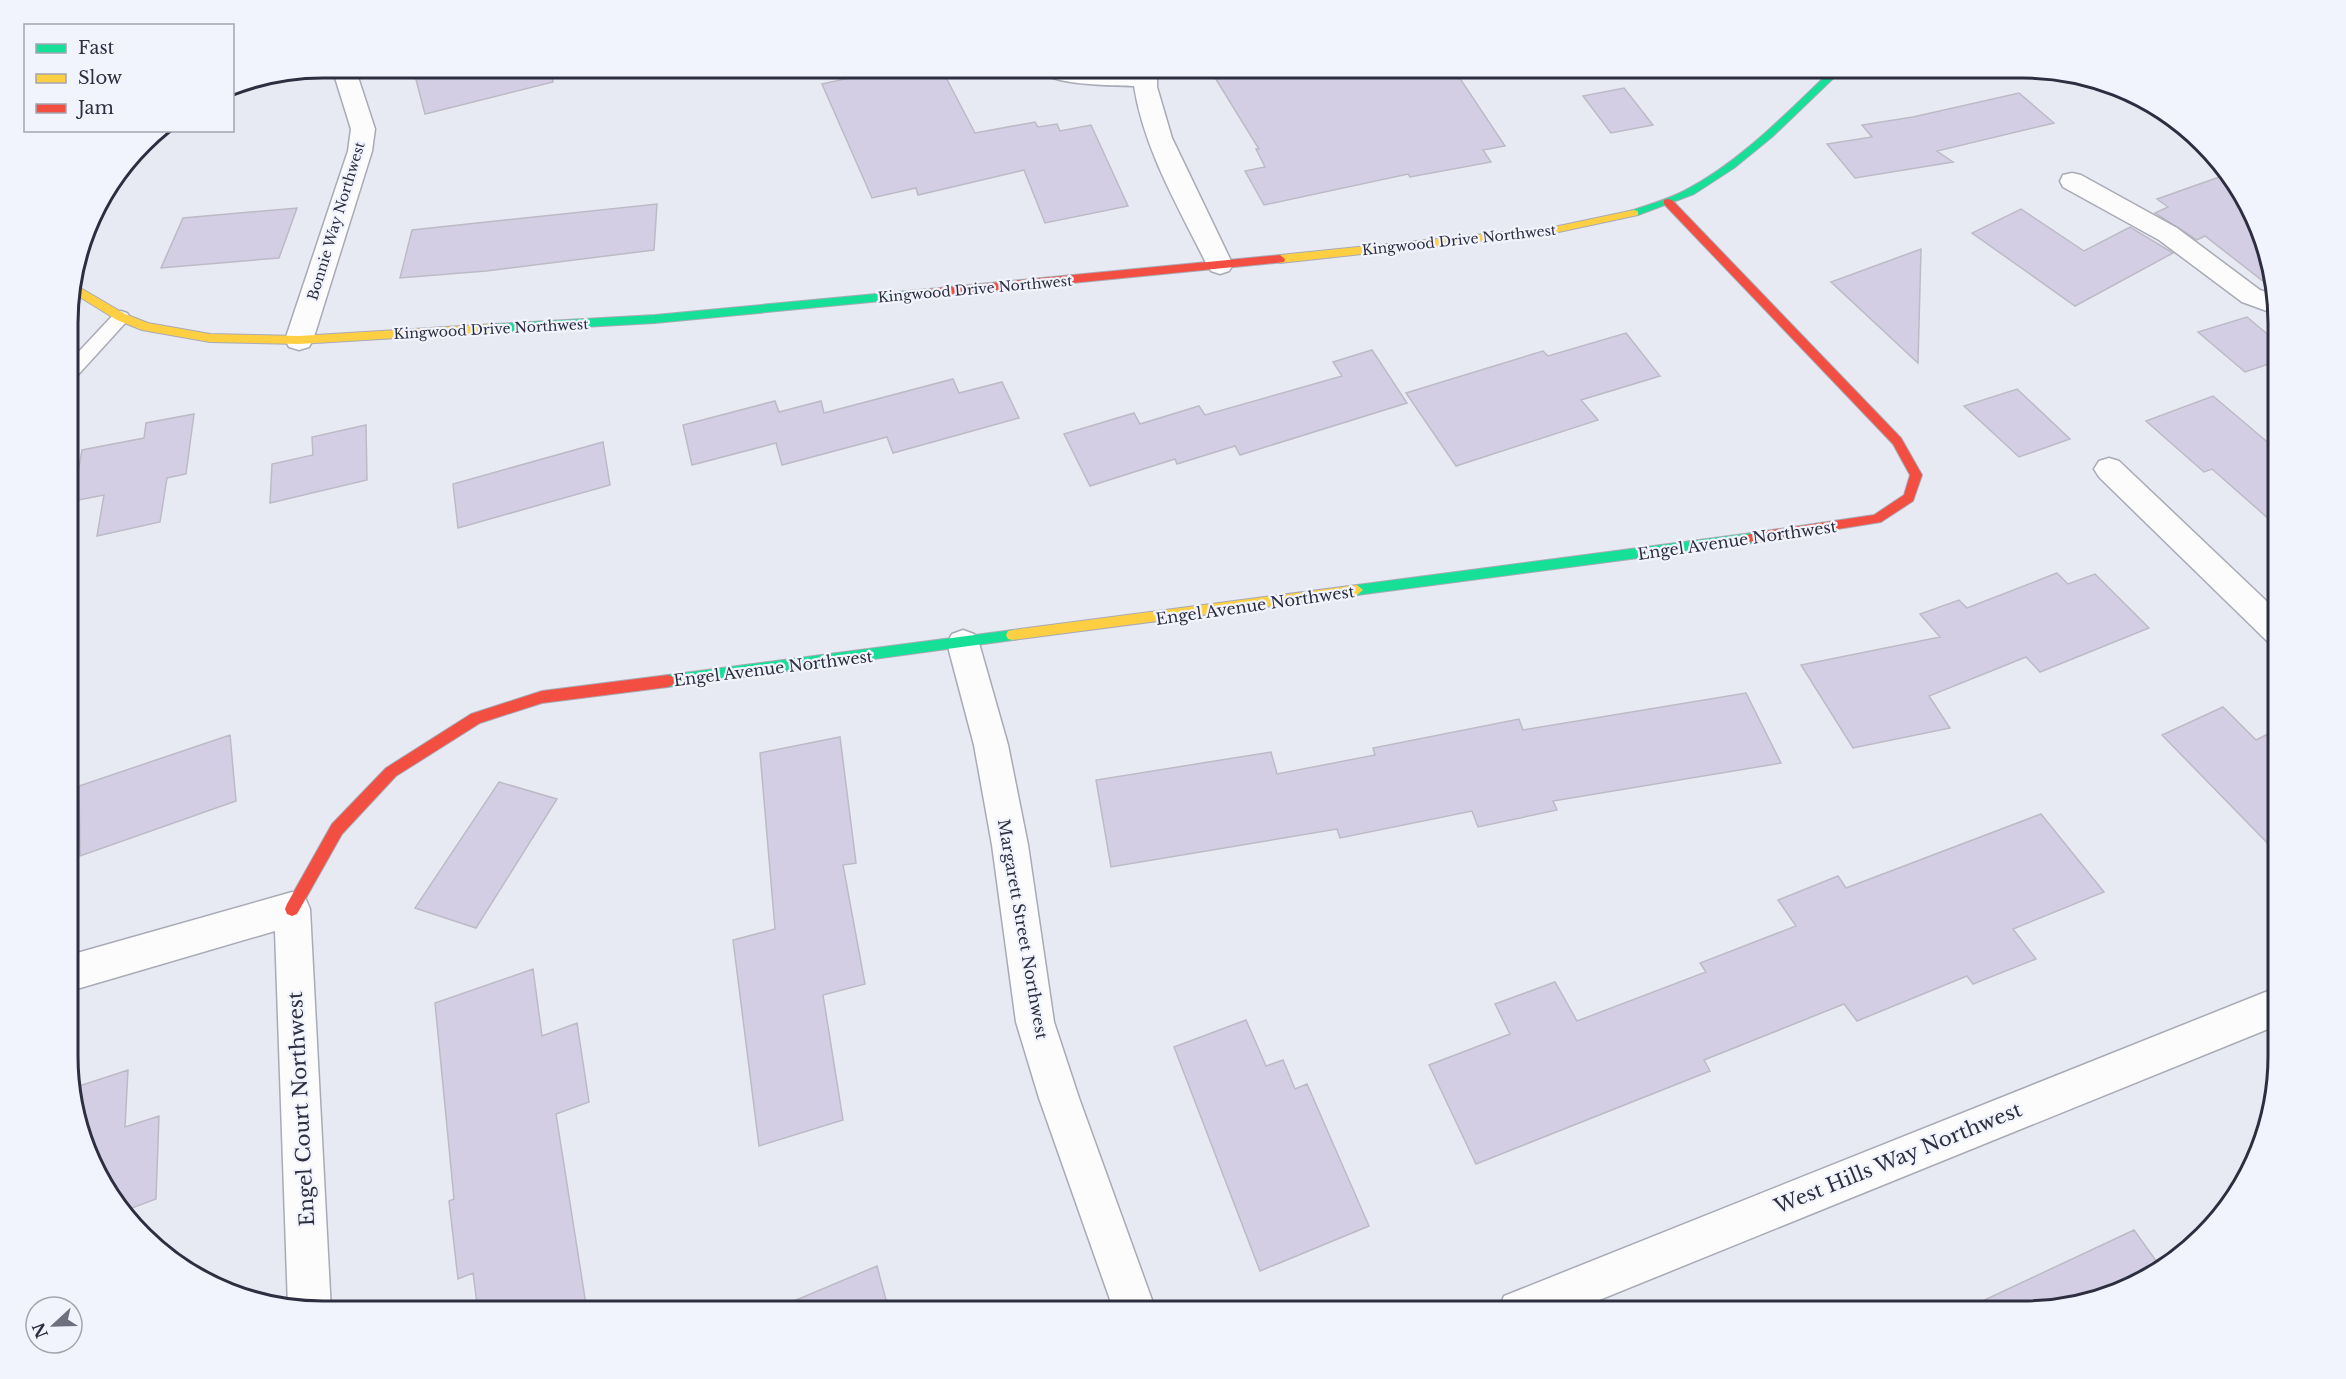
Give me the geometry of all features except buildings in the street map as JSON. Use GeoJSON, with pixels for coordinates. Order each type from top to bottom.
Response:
{"type":"FeatureCollection","features":[{"type":"Feature","properties":{"kind":"street","name":"Bonnie Way Northwest"},"geometry":{"type":"LineString","coordinates":[[298,339],[360,151],[363,129],[347,78]]}},
{"type":"Feature","properties":{"kind":"street"},"geometry":{"type":"LineString","coordinates":[[1145,78],[1150,109],[1163,146],[1220,266]]}},
{"type":"Feature","properties":{"kind":"street","name":"Kingwood Drive Northwest"},"geometry":{"type":"LineString","coordinates":[[80,293],[121,317],[146,327],[210,338],[298,339],[655,319],[1220,266],[1554,230],[1630,214],[1668,202],[1700,186],[1741,158],[1828,78]]}},
{"type":"Feature","properties":{"kind":"street"},"geometry":{"type":"LineString","coordinates":[[2072,181],[2168,234],[2251,296],[2267,302]]}},
{"type":"Feature","properties":{"kind":"street","name":"Engel Avenue Northwest"},"geometry":{"type":"LineString","coordinates":[[292,909],[337,829],[391,772],[476,718],[542,698],[1817,530],[1877,519],[1909,498],[1916,475],[1897,441],[1668,202]]}},
{"type":"Feature","properties":{"kind":"street"},"geometry":{"type":"LineString","coordinates":[[2109,469],[2268,622]]}},
{"type":"Feature","properties":{"kind":"street","name":"Margarett Street Northwest"},"geometry":{"type":"LineString","coordinates":[[963,644],[991,745],[1010,845],[1035,1022],[1059,1098],[1131,1301]]}},
{"type":"Feature","properties":{"kind":"street"},"geometry":{"type":"LineString","coordinates":[[78,971],[292,909]]}},
{"type":"Feature","properties":{"kind":"street","name":"Engel Court Northwest"},"geometry":{"type":"LineString","coordinates":[[292,909],[310,1300]]}},
{"type":"Feature","properties":{"kind":"street","name":"West Hills Way Northwest"},"geometry":{"type":"LineString","coordinates":[[1544,1301],[2268,1010]]}},
{"type":"Feature","properties":{"kind":"lane"},"geometry":{"type":"LineString","coordinates":[[78,363],[121,317]]}},
{"type":"Feature","properties":{"kind":"traffic: fast"},"geometry":{"type":"LineString","coordinates":[[1634,213],[1669,201],[1711,180],[1750,150],[1828,78]]}},
{"type":"Feature","properties":{"kind":"traffic: fast"},"geometry":{"type":"LineString","coordinates":[[495,328],[655,319],[929,293]]}},
{"type":"Feature","properties":{"kind":"traffic: fast"},"geometry":{"type":"LineString","coordinates":[[1357,590],[1752,538]]}},
{"type":"Feature","properties":{"kind":"traffic: fast"},"geometry":{"type":"LineString","coordinates":[[668,681],[1013,635]]}},
{"type":"Feature","properties":{"kind":"traffic: slow"},"geometry":{"type":"LineString","coordinates":[[1280,259],[1554,230],[1634,213]]}},
{"type":"Feature","properties":{"kind":"traffic: slow"},"geometry":{"type":"LineString","coordinates":[[80,292],[121,317],[146,327],[210,338],[299,340],[495,328]]}},
{"type":"Feature","properties":{"kind":"traffic: slow"},"geometry":{"type":"LineString","coordinates":[[1013,635],[1357,590]]}},
{"type":"Feature","properties":{"kind":"traffic: jam"},"geometry":{"type":"LineString","coordinates":[[1668,202],[1897,441],[1916,475],[1909,498],[1877,519],[1752,538]]}},
{"type":"Feature","properties":{"kind":"traffic: jam"},"geometry":{"type":"LineString","coordinates":[[929,293],[1280,259]]}},
{"type":"Feature","properties":{"kind":"traffic: jam"},"geometry":{"type":"LineString","coordinates":[[292,909],[337,829],[391,772],[476,718],[542,697],[668,681]]}}]}
